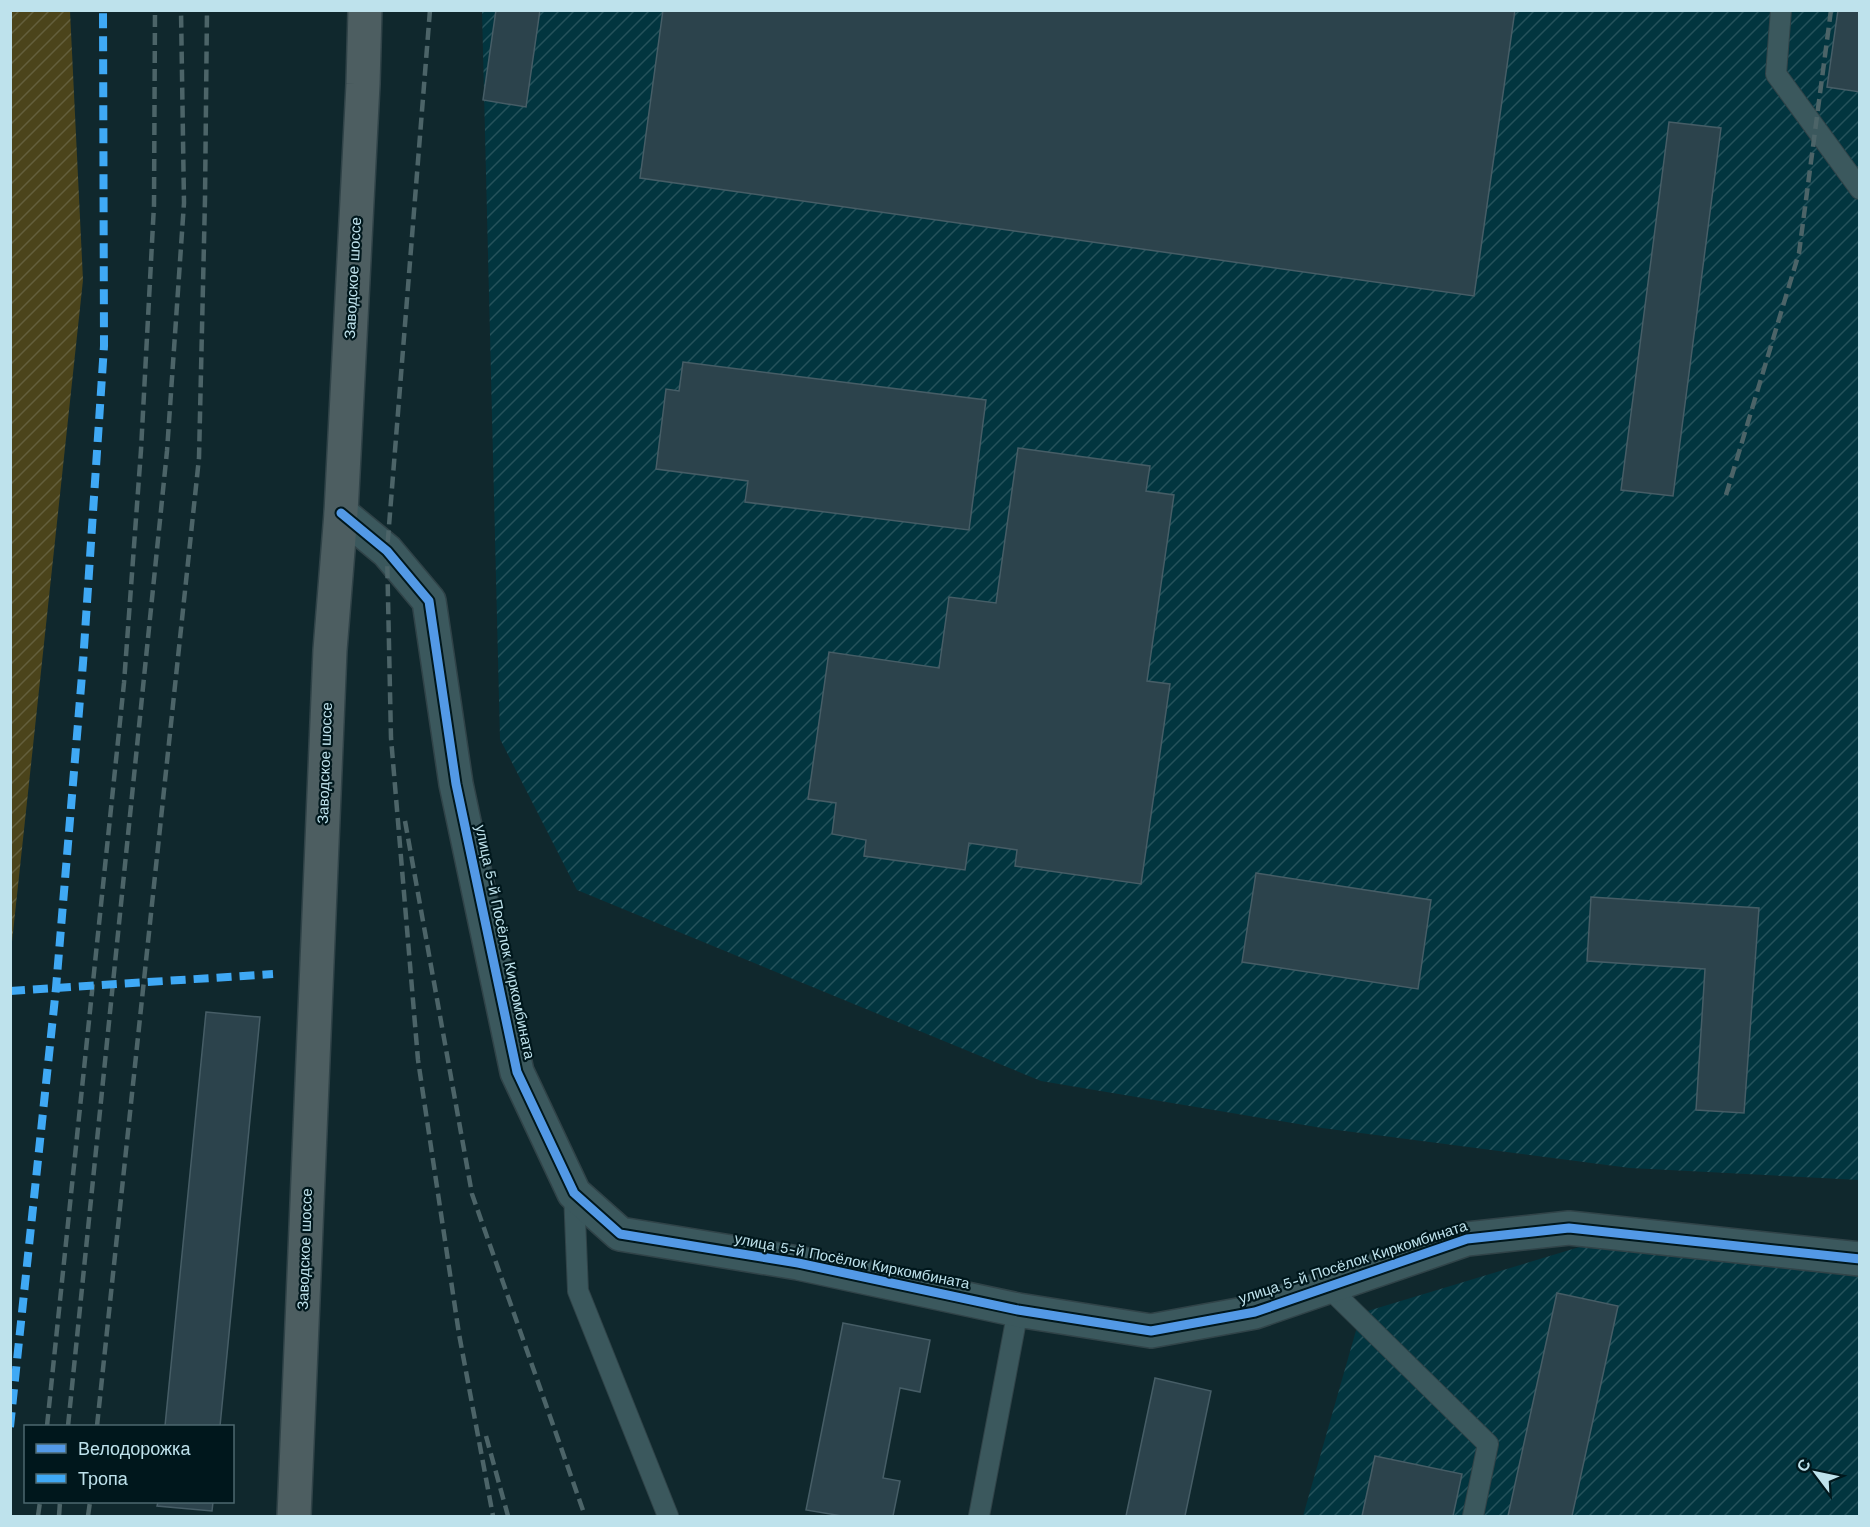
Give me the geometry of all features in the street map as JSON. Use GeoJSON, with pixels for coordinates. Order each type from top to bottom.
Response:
{"type":"FeatureCollection","features":[{"type":"Feature","properties":{"kind":"main road","name":"Заводское шоссе"},"geometry":{"type":"LineString","coordinates":[[294,1516],[330,650],[341,513],[365,10]]}},
{"type":"Feature","properties":{"kind":"street","name":"улица 5-й Посёлок Киркомбината"},"geometry":{"type":"LineString","coordinates":[[341,513],[387,551],[429,601],[456,784],[517,1072],[574,1192],[620,1234],[798,1263],[1018,1310],[1151,1331],[1255,1311],[1467,1239],[1569,1228],[1860,1258]]}},
{"type":"Feature","properties":{"kind":"lane"},"geometry":{"type":"LineString","coordinates":[[1780,10],[1776,74],[1860,189]]}},
{"type":"Feature","properties":{"kind":"lane"},"geometry":{"type":"LineString","coordinates":[[574,1192],[578,1291],[668,1516]]}},
{"type":"Feature","properties":{"kind":"lane"},"geometry":{"type":"LineString","coordinates":[[1328,1287],[1488,1444],[1473,1516]]}},
{"type":"Feature","properties":{"kind":"lane"},"geometry":{"type":"LineString","coordinates":[[979,1516],[1018,1310]]}},
{"type":"Feature","properties":{"kind":"shaded area"},"geometry":{"type":"Polygon","coordinates":[[[11,10],[70,11],[83,280],[11,951],[11,10]]]}},
{"type":"Feature","properties":{"kind":"shaded area"},"geometry":{"type":"Polygon","coordinates":[[[482,11],[1859,11],[1859,1180],[1630,1168],[1322,1128],[1041,1081],[577,890],[500,739],[482,11]]]}},
{"type":"Feature","properties":{"kind":"shaded area"},"geometry":{"type":"Polygon","coordinates":[[[1596,1242],[1859,1267],[1859,1516],[1303,1516],[1361,1313],[1596,1242]]]}},
{"type":"Feature","properties":{"kind":"building"},"geometry":{"type":"Polygon","coordinates":[[[496,10],[540,10],[526,107],[483,100],[496,10]]]}},
{"type":"Feature","properties":{"kind":"building"},"geometry":{"type":"Polygon","coordinates":[[[663,10],[1515,10],[1474,296],[640,178],[663,10]]]}},
{"type":"Feature","properties":{"kind":"building"},"geometry":{"type":"Polygon","coordinates":[[[1838,10],[1860,10],[1860,92],[1827,87],[1838,10]]]}},
{"type":"Feature","properties":{"kind":"building"},"geometry":{"type":"Polygon","coordinates":[[[1669,122],[1721,128],[1673,496],[1621,490],[1669,122]]]}},
{"type":"Feature","properties":{"kind":"building"},"geometry":{"type":"Polygon","coordinates":[[[683,362],[986,400],[969,530],[745,502],[748,481],[656,469],[666,389],[679,391],[683,362]]]}},
{"type":"Feature","properties":{"kind":"building"},"geometry":{"type":"Polygon","coordinates":[[[1018,448],[1150,466],[1146,491],[1174,495],[1147,681],[1170,684],[1141,884],[1015,866],[1017,850],[969,843],[965,870],[864,856],[866,840],[832,834],[836,803],[808,799],[829,652],[939,668],[949,597],[996,603],[1018,448]]]}},
{"type":"Feature","properties":{"kind":"building"},"geometry":{"type":"Polygon","coordinates":[[[1256,873],[1431,900],[1418,989],[1242,962],[1256,873]]]}},
{"type":"Feature","properties":{"kind":"building"},"geometry":{"type":"Polygon","coordinates":[[[1591,897],[1759,908],[1744,1113],[1696,1110],[1705,969],[1587,961],[1591,897]]]}},
{"type":"Feature","properties":{"kind":"building"},"geometry":{"type":"Polygon","coordinates":[[[206,1012],[260,1017],[220,1425],[165,1425],[206,1012]]]}},
{"type":"Feature","properties":{"kind":"building"},"geometry":{"type":"Polygon","coordinates":[[[1557,1293],[1618,1306],[1572,1516],[1508,1516],[1557,1293]]]}},
{"type":"Feature","properties":{"kind":"building"},"geometry":{"type":"Polygon","coordinates":[[[843,1323],[930,1340],[920,1392],[900,1388],[883,1478],[900,1481],[893,1516],[842,1516],[806,1510],[843,1323]]]}},
{"type":"Feature","properties":{"kind":"building"},"geometry":{"type":"Polygon","coordinates":[[[1155,1378],[1211,1391],[1185,1516],[1126,1516],[1155,1378]]]}},
{"type":"Feature","properties":{"kind":"building"},"geometry":{"type":"Polygon","coordinates":[[[1375,1456],[1462,1474],[1453,1516],[1362,1516],[1375,1456]]]}},
{"type":"Feature","properties":{"kind":"building"},"geometry":{"type":"Polygon","coordinates":[[[158,1503],[213,1503],[212,1511],[157,1506],[158,1503]]]}},
{"type":"Feature","properties":{"kind":"railway"},"geometry":{"type":"LineString","coordinates":[[47,1425],[124,683],[141,450],[154,205],[155,10]]}},
{"type":"Feature","properties":{"kind":"railway"},"geometry":{"type":"LineString","coordinates":[[68,1425],[167,451],[184,203],[181,10]]}},
{"type":"Feature","properties":{"kind":"railway"},"geometry":{"type":"LineString","coordinates":[[97,1425],[199,458],[207,10]]}},
{"type":"Feature","properties":{"kind":"railway"},"geometry":{"type":"LineString","coordinates":[[430,10],[387,551],[391,738],[418,1060],[459,1334],[493,1516]]}},
{"type":"Feature","properties":{"kind":"railway"},"geometry":{"type":"LineString","coordinates":[[1726,495],[1799,253],[1831,10]]}},
{"type":"Feature","properties":{"kind":"railway"},"geometry":{"type":"LineString","coordinates":[[405,821],[472,1194],[585,1516]]}},
{"type":"Feature","properties":{"kind":"railway"},"geometry":{"type":"LineString","coordinates":[[486,1436],[508,1516]]}},
{"type":"Feature","properties":{"kind":"railway"},"geometry":{"type":"LineString","coordinates":[[38,1516],[40,1503]]}},
{"type":"Feature","properties":{"kind":"railway"},"geometry":{"type":"LineString","coordinates":[[59,1516],[60,1503]]}},
{"type":"Feature","properties":{"kind":"railway"},"geometry":{"type":"LineString","coordinates":[[88,1516],[90,1503]]}},
{"type":"Feature","properties":{"kind":"marked path"},"geometry":{"type":"LineString","coordinates":[[10,1427],[56,988],[83,663],[104,346],[103,10]]}},
{"type":"Feature","properties":{"kind":"marked path"},"geometry":{"type":"LineString","coordinates":[[10,991],[273,974]]}},
{"type":"Feature","properties":{"kind":"cycle path"},"geometry":{"type":"LineString","coordinates":[[341,513],[387,551],[429,601],[456,784],[517,1072],[574,1193],[620,1234],[798,1263],[1018,1310],[1151,1331],[1255,1312],[1467,1239],[1569,1228],[1860,1259]]}}]}
